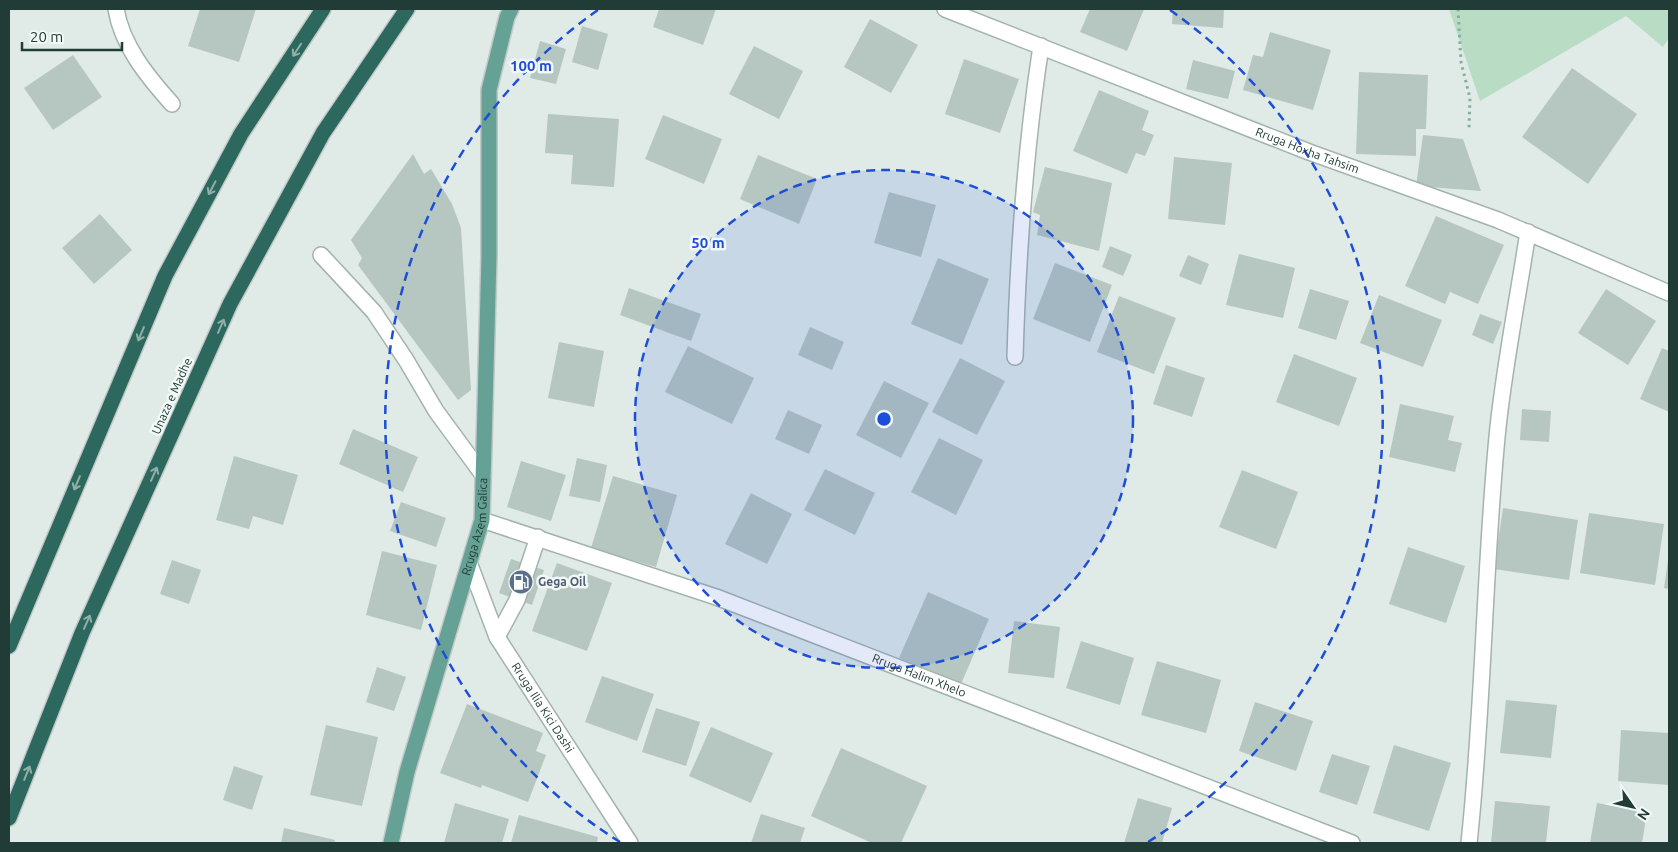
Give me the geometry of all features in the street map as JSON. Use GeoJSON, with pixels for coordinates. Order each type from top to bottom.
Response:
{"type":"FeatureCollection","features":[{"type":"Feature","properties":{"kind":"highway"},"geometry":{"type":"LineString","coordinates":[[9,646],[166,276],[241,134],[323,9]]}},
{"type":"Feature","properties":{"kind":"highway","name":"Unaza e Madhe"},"geometry":{"type":"LineString","coordinates":[[9,818],[82,633],[230,304],[323,133],[407,9]]}},
{"type":"Feature","properties":{"kind":"main road"},"geometry":{"type":"LineString","coordinates":[[483,475],[489,256],[489,90],[507,17],[511,9]]}},
{"type":"Feature","properties":{"kind":"main road","name":"Rruga Azem Galica"},"geometry":{"type":"LineString","coordinates":[[391,843],[407,772],[482,520],[483,475]]}},
{"type":"Feature","properties":{"kind":"street"},"geometry":{"type":"LineString","coordinates":[[116,9],[130,48],[147,76],[172,104]]}},
{"type":"Feature","properties":{"kind":"street","name":"Rruga Hoxha Tahsim"},"geometry":{"type":"LineString","coordinates":[[945,9],[1309,152],[1528,232],[1669,293]]}},
{"type":"Feature","properties":{"kind":"street"},"geometry":{"type":"LineString","coordinates":[[1015,358],[1021,211],[1030,117],[1041,46]]}},
{"type":"Feature","properties":{"kind":"street"},"geometry":{"type":"LineString","coordinates":[[1469,843],[1474,795],[1487,559],[1498,426],[1528,232]]}},
{"type":"Feature","properties":{"kind":"street","name":"Rruga Azem Galica"},"geometry":{"type":"LineString","coordinates":[[321,255],[374,312],[406,360],[436,411],[483,475]]}},
{"type":"Feature","properties":{"kind":"street","name":"Rruga Halim Xhelo"},"geometry":{"type":"LineString","coordinates":[[482,520],[716,597],[1352,843]]}},
{"type":"Feature","properties":{"kind":"street"},"geometry":{"type":"LineString","coordinates":[[497,637],[517,600],[538,537]]}},
{"type":"Feature","properties":{"kind":"street","name":"Rruga Ilia Kici Dashi"},"geometry":{"type":"LineString","coordinates":[[470,564],[497,637],[630,843]]}},
{"type":"Feature","properties":{"kind":"path"},"geometry":{"type":"LineString","coordinates":[[1458,9],[1461,62],[1470,98],[1469,128]]}},
{"type":"Feature","properties":{"kind":"green space"},"geometry":{"type":"Polygon","coordinates":[[[1449,9],[1669,9],[1669,38],[1663,47],[1626,16],[1480,101],[1449,9]]]}},
{"type":"Feature","properties":{"kind":"building"},"geometry":{"type":"Polygon","coordinates":[[[200,9],[256,9],[239,62],[188,46],[200,9]]]}},
{"type":"Feature","properties":{"kind":"building"},"geometry":{"type":"Polygon","coordinates":[[[659,9],[716,9],[703,45],[653,27],[659,9]]]}},
{"type":"Feature","properties":{"kind":"building"},"geometry":{"type":"Polygon","coordinates":[[[1090,9],[1144,9],[1127,51],[1080,32],[1090,9]]]}},
{"type":"Feature","properties":{"kind":"building"},"geometry":{"type":"Polygon","coordinates":[[[1173,9],[1224,9],[1223,28],[1172,24],[1173,9]]]}},
{"type":"Feature","properties":{"kind":"building"},"geometry":{"type":"Polygon","coordinates":[[[870,19],[918,45],[891,93],[844,67],[870,19]]]}},
{"type":"Feature","properties":{"kind":"building"},"geometry":{"type":"Polygon","coordinates":[[[582,26],[608,34],[598,70],[572,62],[582,26]]]}},
{"type":"Feature","properties":{"kind":"building"},"geometry":{"type":"Polygon","coordinates":[[[1270,32],[1331,50],[1313,110],[1243,90],[1253,55],[1263,57],[1270,32]]]}},
{"type":"Feature","properties":{"kind":"building"},"geometry":{"type":"Polygon","coordinates":[[[540,41],[566,49],[556,84],[530,78],[540,41]]]}},
{"type":"Feature","properties":{"kind":"building"},"geometry":{"type":"Polygon","coordinates":[[[754,46],[803,71],[779,119],[729,94],[754,46]]]}},
{"type":"Feature","properties":{"kind":"building"},"geometry":{"type":"Polygon","coordinates":[[[73,55],[102,97],[53,130],[24,88],[73,55]]]}},
{"type":"Feature","properties":{"kind":"building"},"geometry":{"type":"Polygon","coordinates":[[[964,59],[1019,79],[1000,133],[945,114],[964,59]]]}},
{"type":"Feature","properties":{"kind":"building"},"geometry":{"type":"Polygon","coordinates":[[[1193,60],[1235,71],[1228,99],[1186,89],[1193,60]]]}},
{"type":"Feature","properties":{"kind":"building"},"geometry":{"type":"Polygon","coordinates":[[[1572,68],[1637,114],[1588,184],[1522,137],[1572,68]]]}},
{"type":"Feature","properties":{"kind":"building"},"geometry":{"type":"Polygon","coordinates":[[[1359,72],[1428,75],[1426,129],[1416,129],[1416,156],[1356,154],[1359,72]]]}},
{"type":"Feature","properties":{"kind":"building"},"geometry":{"type":"Polygon","coordinates":[[[1099,90],[1149,111],[1142,130],[1154,135],[1145,156],[1136,153],[1127,174],[1073,151],[1099,90]]]}},
{"type":"Feature","properties":{"kind":"building"},"geometry":{"type":"Polygon","coordinates":[[[548,114],[619,119],[614,187],[571,184],[573,155],[545,153],[548,114]]]}},
{"type":"Feature","properties":{"kind":"building"},"geometry":{"type":"Polygon","coordinates":[[[663,115],[722,139],[704,184],[645,159],[663,115]]]}},
{"type":"Feature","properties":{"kind":"building"},"geometry":{"type":"Polygon","coordinates":[[[1423,135],[1463,139],[1481,191],[1416,186],[1423,135]]]}},
{"type":"Feature","properties":{"kind":"building"},"geometry":{"type":"Polygon","coordinates":[[[413,154],[424,174],[431,169],[452,204],[461,228],[471,390],[458,400],[358,265],[362,258],[351,240],[413,154]]]}},
{"type":"Feature","properties":{"kind":"building"},"geometry":{"type":"Polygon","coordinates":[[[758,155],[817,179],[799,224],[740,199],[758,155]]]}},
{"type":"Feature","properties":{"kind":"building"},"geometry":{"type":"Polygon","coordinates":[[[1174,157],[1232,163],[1225,225],[1168,219],[1174,157]]]}},
{"type":"Feature","properties":{"kind":"building"},"geometry":{"type":"Polygon","coordinates":[[[1045,167],[1112,183],[1099,251],[1037,235],[1040,215],[1033,212],[1045,167]]]}},
{"type":"Feature","properties":{"kind":"building"},"geometry":{"type":"Polygon","coordinates":[[[889,192],[936,205],[921,257],[874,243],[889,192]]]}},
{"type":"Feature","properties":{"kind":"building"},"geometry":{"type":"Polygon","coordinates":[[[100,214],[132,250],[94,284],[62,248],[100,214]]]}},
{"type":"Feature","properties":{"kind":"building"},"geometry":{"type":"Polygon","coordinates":[[[1436,216],[1504,245],[1478,304],[1450,292],[1445,304],[1405,286],[1436,216]]]}},
{"type":"Feature","properties":{"kind":"building"},"geometry":{"type":"Polygon","coordinates":[[[1110,246],[1132,255],[1123,276],[1102,267],[1110,246]]]}},
{"type":"Feature","properties":{"kind":"building"},"geometry":{"type":"Polygon","coordinates":[[[1239,254],[1295,268],[1283,318],[1226,305],[1239,254]]]}},
{"type":"Feature","properties":{"kind":"building"},"geometry":{"type":"Polygon","coordinates":[[[1188,255],[1209,264],[1201,285],[1179,276],[1188,255]]]}},
{"type":"Feature","properties":{"kind":"building"},"geometry":{"type":"Polygon","coordinates":[[[938,258],[989,279],[962,345],[911,324],[938,258]]]}},
{"type":"Feature","properties":{"kind":"building"},"geometry":{"type":"Polygon","coordinates":[[[1055,263],[1112,285],[1090,342],[1033,319],[1055,263]]]}},
{"type":"Feature","properties":{"kind":"building"},"geometry":{"type":"Polygon","coordinates":[[[629,288],[701,314],[691,341],[620,315],[629,288]]]}},
{"type":"Feature","properties":{"kind":"building"},"geometry":{"type":"Polygon","coordinates":[[[1310,289],[1349,301],[1336,340],[1298,328],[1310,289]]]}},
{"type":"Feature","properties":{"kind":"building"},"geometry":{"type":"Polygon","coordinates":[[[1606,289],[1656,321],[1628,365],[1578,333],[1606,289]]]}},
{"type":"Feature","properties":{"kind":"building"},"geometry":{"type":"Polygon","coordinates":[[[1379,295],[1442,320],[1423,367],[1360,343],[1379,295]]]}},
{"type":"Feature","properties":{"kind":"building"},"geometry":{"type":"Polygon","coordinates":[[[1119,296],[1176,318],[1154,374],[1097,352],[1119,296]]]}},
{"type":"Feature","properties":{"kind":"building"},"geometry":{"type":"Polygon","coordinates":[[[1480,314],[1502,322],[1493,344],[1472,335],[1480,314]]]}},
{"type":"Feature","properties":{"kind":"building"},"geometry":{"type":"Polygon","coordinates":[[[810,327],[844,342],[832,370],[798,355],[810,327]]]}},
{"type":"Feature","properties":{"kind":"building"},"geometry":{"type":"Polygon","coordinates":[[[559,342],[604,351],[594,407],[548,398],[559,342]]]}},
{"type":"Feature","properties":{"kind":"building"},"geometry":{"type":"Polygon","coordinates":[[[688,346],[754,378],[732,424],[665,392],[688,346]]]}},
{"type":"Feature","properties":{"kind":"building"},"geometry":{"type":"Polygon","coordinates":[[[1662,348],[1669,351],[1669,412],[1640,399],[1662,348]]]}},
{"type":"Feature","properties":{"kind":"building"},"geometry":{"type":"Polygon","coordinates":[[[1294,354],[1357,378],[1339,426],[1276,402],[1294,354]]]}},
{"type":"Feature","properties":{"kind":"building"},"geometry":{"type":"Polygon","coordinates":[[[960,358],[1005,381],[977,435],[932,412],[960,358]]]}},
{"type":"Feature","properties":{"kind":"building"},"geometry":{"type":"Polygon","coordinates":[[[1166,365],[1205,378],[1192,417],[1153,404],[1166,365]]]}},
{"type":"Feature","properties":{"kind":"building"},"geometry":{"type":"Polygon","coordinates":[[[884,381],[929,403],[901,458],[856,435],[884,381]]]}},
{"type":"Feature","properties":{"kind":"building"},"geometry":{"type":"Polygon","coordinates":[[[1400,404],[1454,416],[1448,440],[1462,443],[1455,472],[1389,457],[1400,404]]]}},
{"type":"Feature","properties":{"kind":"building"},"geometry":{"type":"Polygon","coordinates":[[[1522,409],[1551,411],[1549,442],[1520,440],[1522,409]]]}},
{"type":"Feature","properties":{"kind":"building"},"geometry":{"type":"Polygon","coordinates":[[[788,410],[822,425],[809,454],[775,439],[788,410]]]}},
{"type":"Feature","properties":{"kind":"building"},"geometry":{"type":"Polygon","coordinates":[[[353,429],[418,457],[403,492],[339,464],[353,429]]]}},
{"type":"Feature","properties":{"kind":"building"},"geometry":{"type":"Polygon","coordinates":[[[939,438],[983,460],[956,515],[911,492],[939,438]]]}},
{"type":"Feature","properties":{"kind":"building"},"geometry":{"type":"Polygon","coordinates":[[[234,456],[298,475],[283,525],[253,516],[249,529],[216,520],[234,456]]]}},
{"type":"Feature","properties":{"kind":"building"},"geometry":{"type":"Polygon","coordinates":[[[577,458],[607,465],[600,502],[569,496],[577,458]]]}},
{"type":"Feature","properties":{"kind":"building"},"geometry":{"type":"Polygon","coordinates":[[[521,461],[566,475],[551,521],[507,507],[521,461]]]}},
{"type":"Feature","properties":{"kind":"building"},"geometry":{"type":"Polygon","coordinates":[[[825,469],[875,493],[855,535],[804,510],[825,469]]]}},
{"type":"Feature","properties":{"kind":"building"},"geometry":{"type":"Polygon","coordinates":[[[1242,470],[1298,492],[1276,549],[1219,527],[1242,470]]]}},
{"type":"Feature","properties":{"kind":"building"},"geometry":{"type":"Polygon","coordinates":[[[613,476],[677,495],[656,567],[591,548],[613,476]]]}},
{"type":"Feature","properties":{"kind":"building"},"geometry":{"type":"Polygon","coordinates":[[[751,493],[792,514],[767,564],[725,544],[751,493]]]}},
{"type":"Feature","properties":{"kind":"building"},"geometry":{"type":"Polygon","coordinates":[[[401,502],[446,518],[436,547],[390,531],[401,502]]]}},
{"type":"Feature","properties":{"kind":"building"},"geometry":{"type":"Polygon","coordinates":[[[1503,508],[1578,520],[1569,580],[1494,569],[1503,508]]]}},
{"type":"Feature","properties":{"kind":"building"},"geometry":{"type":"Polygon","coordinates":[[[1589,513],[1664,524],[1655,585],[1580,573],[1589,513]]]}},
{"type":"Feature","properties":{"kind":"building"},"geometry":{"type":"Polygon","coordinates":[[[1408,547],[1465,566],[1446,623],[1389,604],[1408,547]]]}},
{"type":"Feature","properties":{"kind":"building"},"geometry":{"type":"Polygon","coordinates":[[[382,551],[437,565],[421,630],[366,615],[382,551]]]}},
{"type":"Feature","properties":{"kind":"building","name":"Gega Oil"},"geometry":{"type":"Polygon","coordinates":[[[511,559],[544,570],[532,605],[499,593],[511,559]]]}},
{"type":"Feature","properties":{"kind":"building"},"geometry":{"type":"Polygon","coordinates":[[[172,560],[201,570],[189,604],[160,594],[172,560]]]}},
{"type":"Feature","properties":{"kind":"building"},"geometry":{"type":"Polygon","coordinates":[[[1669,560],[1669,589],[1664,588],[1669,560]]]}},
{"type":"Feature","properties":{"kind":"building"},"geometry":{"type":"Polygon","coordinates":[[[557,563],[612,583],[587,651],[532,631],[557,563]]]}},
{"type":"Feature","properties":{"kind":"building"},"geometry":{"type":"Polygon","coordinates":[[[928,592],[989,619],[961,684],[899,658],[928,592]]]}},
{"type":"Feature","properties":{"kind":"building"},"geometry":{"type":"Polygon","coordinates":[[[1014,621],[1060,627],[1054,678],[1008,673],[1014,621]]]}},
{"type":"Feature","properties":{"kind":"building"},"geometry":{"type":"Polygon","coordinates":[[[1081,641],[1134,658],[1120,705],[1066,688],[1081,641]]]}},
{"type":"Feature","properties":{"kind":"building"},"geometry":{"type":"Polygon","coordinates":[[[1157,661],[1221,680],[1206,733],[1141,715],[1157,661]]]}},
{"type":"Feature","properties":{"kind":"building"},"geometry":{"type":"Polygon","coordinates":[[[377,667],[406,677],[394,711],[366,702],[377,667]]]}},
{"type":"Feature","properties":{"kind":"building"},"geometry":{"type":"Polygon","coordinates":[[[602,676],[654,694],[637,741],[585,722],[602,676]]]}},
{"type":"Feature","properties":{"kind":"building"},"geometry":{"type":"Polygon","coordinates":[[[1506,700],[1557,705],[1551,758],[1500,753],[1506,700]]]}},
{"type":"Feature","properties":{"kind":"building"},"geometry":{"type":"Polygon","coordinates":[[[1255,702],[1313,721],[1296,771],[1239,751],[1255,702]]]}},
{"type":"Feature","properties":{"kind":"building"},"geometry":{"type":"Polygon","coordinates":[[[467,704],[543,733],[536,751],[546,755],[528,802],[482,785],[481,788],[440,773],[467,704]]]}},
{"type":"Feature","properties":{"kind":"building"},"geometry":{"type":"Polygon","coordinates":[[[656,708],[700,722],[686,766],[642,752],[656,708]]]}},
{"type":"Feature","properties":{"kind":"building"},"geometry":{"type":"Polygon","coordinates":[[[326,725],[378,737],[362,806],[310,795],[326,725]]]}},
{"type":"Feature","properties":{"kind":"building"},"geometry":{"type":"Polygon","coordinates":[[[711,727],[773,753],[751,803],[689,776],[711,727]]]}},
{"type":"Feature","properties":{"kind":"building"},"geometry":{"type":"Polygon","coordinates":[[[1621,730],[1669,733],[1669,785],[1618,781],[1621,730]]]}},
{"type":"Feature","properties":{"kind":"building"},"geometry":{"type":"Polygon","coordinates":[[[1394,745],[1451,763],[1429,831],[1373,813],[1394,745]]]}},
{"type":"Feature","properties":{"kind":"building"},"geometry":{"type":"Polygon","coordinates":[[[841,748],[927,786],[901,843],[872,843],[811,816],[841,748]]]}},
{"type":"Feature","properties":{"kind":"building"},"geometry":{"type":"Polygon","coordinates":[[[1332,754],[1370,766],[1357,805],[1319,792],[1332,754]]]}},
{"type":"Feature","properties":{"kind":"building"},"geometry":{"type":"Polygon","coordinates":[[[234,766],[263,776],[252,810],[223,800],[234,766]]]}},
{"type":"Feature","properties":{"kind":"building"},"geometry":{"type":"Polygon","coordinates":[[[1138,798],[1172,808],[1162,843],[1124,843],[1138,798]]]}},
{"type":"Feature","properties":{"kind":"building"},"geometry":{"type":"Polygon","coordinates":[[[1495,801],[1550,806],[1546,843],[1491,843],[1495,801]]]}},
{"type":"Feature","properties":{"kind":"building"},"geometry":{"type":"Polygon","coordinates":[[[455,803],[509,819],[502,843],[444,843],[455,803]]]}},
{"type":"Feature","properties":{"kind":"building"},"geometry":{"type":"Polygon","coordinates":[[[1597,803],[1647,812],[1642,843],[1590,843],[1597,803]]]}},
{"type":"Feature","properties":{"kind":"building"},"geometry":{"type":"Polygon","coordinates":[[[761,814],[805,828],[800,843],[751,843],[761,814]]]}},
{"type":"Feature","properties":{"kind":"building"},"geometry":{"type":"Polygon","coordinates":[[[519,815],[598,837],[597,843],[511,843],[519,815]]]}},
{"type":"Feature","properties":{"kind":"building"},"geometry":{"type":"Polygon","coordinates":[[[284,828],[335,840],[334,843],[281,843],[284,828]]]}},
{"type":"Feature","properties":{"kind":"place","name":"Gega Oil"},"geometry":{"type":"Point","coordinates":[521,582]}}]}
